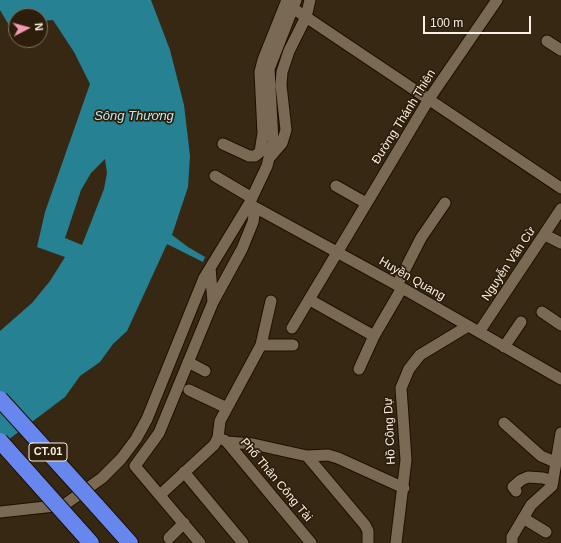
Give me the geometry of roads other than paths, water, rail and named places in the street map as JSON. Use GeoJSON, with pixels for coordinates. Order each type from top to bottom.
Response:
{"type":"FeatureCollection","features":[{"type":"Feature","properties":{"kind":"highway","name":"CT.01"},"geometry":{"type":"LineString","coordinates":[[0,398],[130,543]]}},
{"type":"Feature","properties":{"kind":"highway","name":"CT.01"},"geometry":{"type":"LineString","coordinates":[[0,442],[91,543]]}},
{"type":"Feature","properties":{"kind":"street"},"geometry":{"type":"LineString","coordinates":[[270,157],[282,143],[285,136],[286,124],[281,81],[283,68],[306,17],[310,0]]}},
{"type":"Feature","properties":{"kind":"street","name":"Đường Thánh Thiên"},"geometry":{"type":"LineString","coordinates":[[292,328],[429,99],[497,0]]}},
{"type":"Feature","properties":{"kind":"street"},"geometry":{"type":"LineString","coordinates":[[292,3],[306,17],[561,188]]}},
{"type":"Feature","properties":{"kind":"street"},"geometry":{"type":"LineString","coordinates":[[223,144],[249,156],[255,156],[260,152],[263,134],[260,83],[261,65],[292,3]]}},
{"type":"Feature","properties":{"kind":"street"},"geometry":{"type":"LineString","coordinates":[[0,512],[64,505],[102,478],[121,459],[136,439],[147,419],[195,298],[210,268],[252,203],[270,157],[273,142],[270,69],[292,3]]}},
{"type":"Feature","properties":{"kind":"street"},"geometry":{"type":"LineString","coordinates":[[547,41],[561,50]]}},
{"type":"Feature","properties":{"kind":"street","name":"Huyền Quang"},"geometry":{"type":"LineString","coordinates":[[215,176],[252,203],[561,379]]}},
{"type":"Feature","properties":{"kind":"street"},"geometry":{"type":"LineString","coordinates":[[336,186],[366,203]]}},
{"type":"Feature","properties":{"kind":"street"},"geometry":{"type":"LineString","coordinates":[[200,543],[135,466],[158,433],[213,302],[242,249],[253,222],[252,203]]}},
{"type":"Feature","properties":{"kind":"street"},"geometry":{"type":"LineString","coordinates":[[359,369],[374,336],[400,287],[421,238],[445,203]]}},
{"type":"Feature","properties":{"kind":"street","name":"Nguyễn Văn Cừ"},"geometry":{"type":"LineString","coordinates":[[479,332],[561,209]]}},
{"type":"Feature","properties":{"kind":"street"},"geometry":{"type":"LineString","coordinates":[[545,234],[561,243]]}},
{"type":"Feature","properties":{"kind":"street"},"geometry":{"type":"LineString","coordinates":[[210,268],[213,302]]}},
{"type":"Feature","properties":{"kind":"street"},"geometry":{"type":"LineString","coordinates":[[310,300],[374,336]]}},
{"type":"Feature","properties":{"kind":"street"},"geometry":{"type":"LineString","coordinates":[[222,440],[220,421],[261,345],[272,301]]}},
{"type":"Feature","properties":{"kind":"street"},"geometry":{"type":"LineString","coordinates":[[542,312],[561,325]]}},
{"type":"Feature","properties":{"kind":"street"},"geometry":{"type":"LineString","coordinates":[[504,347],[521,322]]}},
{"type":"Feature","properties":{"kind":"street","name":"Hồ Công Dự"},"geometry":{"type":"LineString","coordinates":[[396,543],[404,488],[406,444],[401,388],[409,369],[420,355],[468,326]]}},
{"type":"Feature","properties":{"kind":"street"},"geometry":{"type":"LineString","coordinates":[[261,345],[293,345]]}},
{"type":"Feature","properties":{"kind":"street"},"geometry":{"type":"LineString","coordinates":[[188,362],[205,371]]}},
{"type":"Feature","properties":{"kind":"street"},"geometry":{"type":"LineString","coordinates":[[189,390],[227,408]]}},
{"type":"Feature","properties":{"kind":"street"},"geometry":{"type":"LineString","coordinates":[[504,423],[541,456],[555,462]]}},
{"type":"Feature","properties":{"kind":"street"},"geometry":{"type":"LineString","coordinates":[[160,495],[214,445],[222,440],[253,444],[307,456],[328,455],[338,458],[404,488]]}},
{"type":"Feature","properties":{"kind":"street","name":"Phố Thân Công Tài"},"geometry":{"type":"LineString","coordinates":[[222,440],[311,543]]}},
{"type":"Feature","properties":{"kind":"street"},"geometry":{"type":"LineString","coordinates":[[555,485],[555,462],[560,440]]}},
{"type":"Feature","properties":{"kind":"street"},"geometry":{"type":"LineString","coordinates":[[307,456],[365,525],[368,531],[368,543]]}},
{"type":"Feature","properties":{"kind":"street"},"geometry":{"type":"LineString","coordinates":[[184,472],[243,543]]}},
{"type":"Feature","properties":{"kind":"street"},"geometry":{"type":"LineString","coordinates":[[516,491],[514,487],[521,480],[528,478],[543,478],[555,485]]}},
{"type":"Feature","properties":{"kind":"street"},"geometry":{"type":"LineString","coordinates":[[512,543],[512,537],[531,505],[555,485]]}},
{"type":"Feature","properties":{"kind":"street"},"geometry":{"type":"LineString","coordinates":[[523,518],[546,532]]}},
{"type":"Feature","properties":{"kind":"street"},"geometry":{"type":"LineString","coordinates":[[169,538],[184,524]]}},
{"type":"Feature","properties":{"kind":"water","name":"Sông Thương"},"geometry":{"type":"Polygon","coordinates":[[[0,0],[151,0],[170,50],[184,105],[190,156],[188,187],[172,235],[205,257],[203,262],[167,244],[127,331],[113,344],[100,362],[80,376],[65,397],[0,446],[0,331],[32,303],[50,281],[65,257],[37,247],[45,212],[90,84],[74,52],[53,20],[48,20],[48,8],[8,8],[8,24],[0,10],[0,0]],[[105,159],[91,173],[81,190],[65,238],[82,245],[104,189],[107,173],[105,159]]]}}]}
